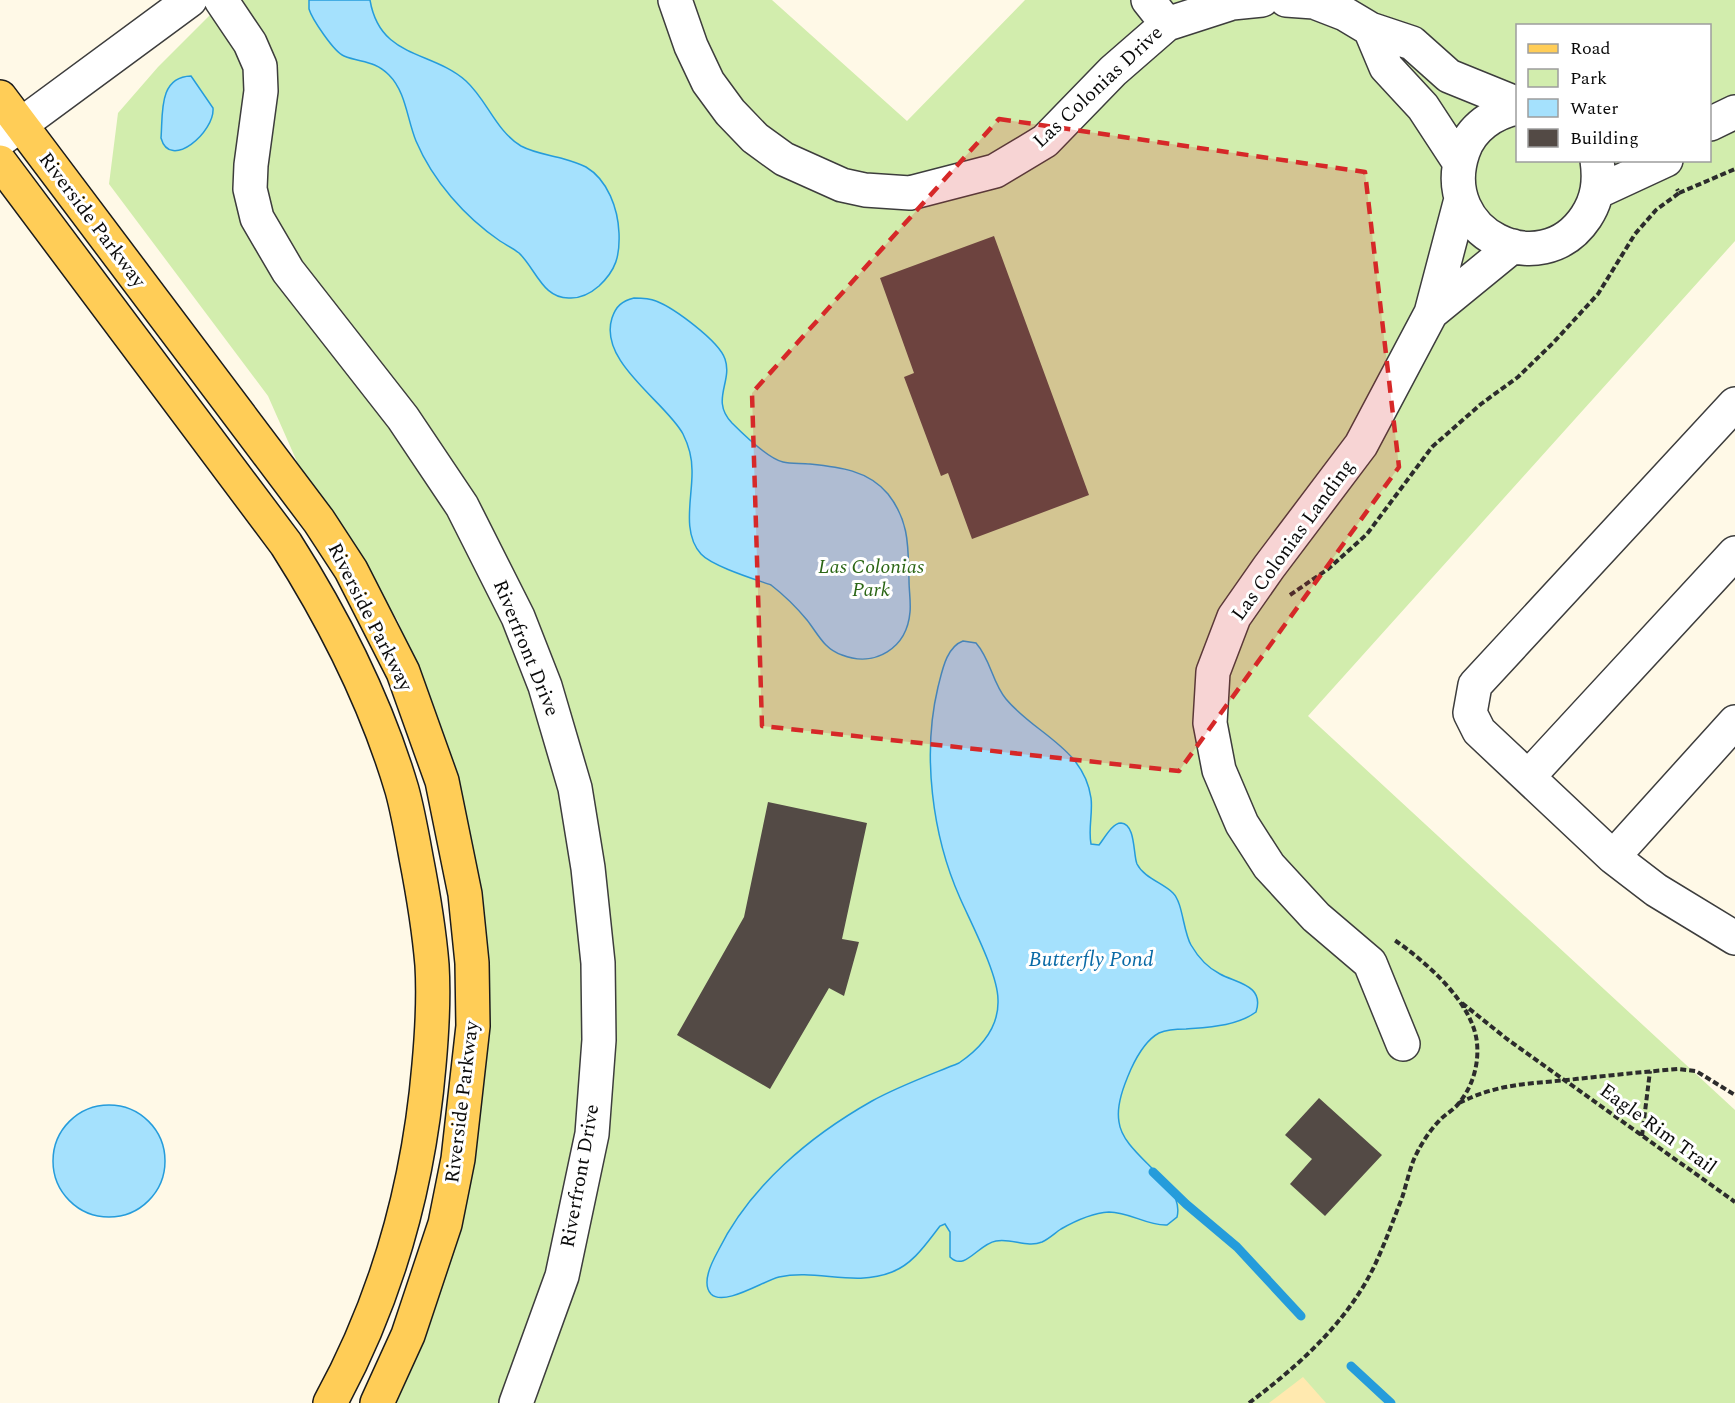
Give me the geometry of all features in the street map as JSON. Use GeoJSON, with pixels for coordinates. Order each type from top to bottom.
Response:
{"type":"FeatureCollection","features":[{"type":"Feature","properties":{"kind":"main road","name":"Riverside Parkway"},"geometry":{"type":"LineString","coordinates":[[0,97],[10,132],[319,521],[351,570],[403,672],[442,781],[465,894],[472,963],[473,1026],[458,1160],[445,1224],[408,1335],[377,1403]]}},
{"type":"Feature","properties":{"kind":"main road","name":"Riverside Parkway"},"geometry":{"type":"LineString","coordinates":[[0,162],[285,544],[310,582],[344,643],[365,688],[402,792],[424,900],[432,966],[432,1024],[427,1090],[418,1153],[405,1214],[370,1320],[330,1403]]}},
{"type":"Feature","properties":{"kind":"street"},"geometry":{"type":"LineString","coordinates":[[10,132],[190,0]]}},
{"type":"Feature","properties":{"kind":"street","name":"Riverfront Drive"},"geometry":{"type":"LineString","coordinates":[[221,0],[250,43],[260,66],[261,91],[250,189],[257,218],[288,271],[403,418],[462,506],[518,617],[545,686],[575,788],[588,868],[598,963],[599,1040],[592,1134],[562,1276],[516,1403]]}},
{"type":"Feature","properties":{"kind":"street","name":"Las Colonias Drive"},"geometry":{"type":"LineString","coordinates":[[675,0],[691,46],[708,82],[730,112],[754,138],[784,159],[842,185],[865,190],[910,193],[995,171],[1045,141],[1113,71],[1158,12],[1262,0]]}},
{"type":"Feature","properties":{"kind":"street"},"geometry":{"type":"LineString","coordinates":[[1286,0],[1314,2],[1345,14],[1370,29],[1412,43],[1449,76],[1516,105]]}},
{"type":"Feature","properties":{"kind":"street"},"geometry":{"type":"LineString","coordinates":[[1370,29],[1386,67],[1423,107],[1460,162]]}},
{"type":"Feature","properties":{"kind":"street"},"geometry":{"type":"LineString","coordinates":[[1516,107],[1490,118],[1476,130],[1466,145],[1460,162],[1458,181],[1461,199],[1468,216],[1480,230],[1496,240],[1513,246],[1532,248],[1550,245],[1566,237],[1581,225],[1591,210],[1597,192],[1599,174],[1597,162]]}},
{"type":"Feature","properties":{"kind":"street"},"geometry":{"type":"LineString","coordinates":[[1711,124],[1735,112]]}},
{"type":"Feature","properties":{"kind":"street"},"geometry":{"type":"LineString","coordinates":[[1597,192],[1670,171]]}},
{"type":"Feature","properties":{"kind":"street","name":"Las Colonias Landing"},"geometry":{"type":"LineString","coordinates":[[1403,1044],[1370,963],[1316,917],[1269,866],[1242,824],[1218,770],[1210,723],[1213,672],[1234,617],[1361,445],[1431,313],[1461,199]]}},
{"type":"Feature","properties":{"kind":"street","name":"Las Colonias Landing"},"geometry":{"type":"LineString","coordinates":[[1431,313],[1513,246]]}},
{"type":"Feature","properties":{"kind":"street"},"geometry":{"type":"LineString","coordinates":[[1735,404],[1475,685],[1470,713],[1479,731],[1613,857],[1656,890],[1735,938]]}},
{"type":"Feature","properties":{"kind":"street"},"geometry":{"type":"LineString","coordinates":[[1529,776],[1735,553]]}},
{"type":"Feature","properties":{"kind":"street"},"geometry":{"type":"LineString","coordinates":[[1613,857],[1735,722]]}},
{"type":"Feature","properties":{"kind":"path"},"geometry":{"type":"LineString","coordinates":[[1282,600],[1328,569],[1367,534],[1432,447],[1481,404],[1518,377],[1553,343],[1598,294],[1635,234],[1656,210],[1679,193],[1735,169]]}},
{"type":"Feature","properties":{"kind":"path"},"geometry":{"type":"LineString","coordinates":[[1670,171],[1679,193]]}},
{"type":"Feature","properties":{"kind":"path"},"geometry":{"type":"LineString","coordinates":[[1390,937],[1415,954],[1459,1000],[1474,1028],[1477,1051],[1474,1075],[1459,1104]]}},
{"type":"Feature","properties":{"kind":"path","name":"Eagle Rim Trail"},"geometry":{"type":"LineString","coordinates":[[1459,1000],[1507,1039],[1735,1202]]}},
{"type":"Feature","properties":{"kind":"path"},"geometry":{"type":"LineString","coordinates":[[1249,1403],[1284,1377],[1312,1350],[1349,1308],[1377,1260],[1414,1160],[1438,1122],[1459,1104],[1480,1093],[1508,1086],[1678,1069],[1696,1071],[1735,1095]]}},
{"type":"Feature","properties":{"kind":"path"},"geometry":{"type":"LineString","coordinates":[[1642,1136],[1650,1071]]}},
{"type":"Feature","properties":{"kind":"highlighted area"},"geometry":{"type":"Polygon","coordinates":[[[999,119],[1365,172],[1399,467],[1179,771],[762,726],[752,393],[999,119]]]}},
{"type":"Feature","properties":{"kind":"green space","name":"Las Colonias Park"},"geometry":{"type":"Polygon","coordinates":[[[225,0],[772,0],[907,121],[1025,0],[1735,0],[1735,241],[1308,716],[1735,1110],[1735,1403],[392,1403],[459,1237],[480,1114],[483,937],[461,796],[398,621],[302,473],[268,396],[109,184],[118,113],[158,67],[225,0]]]}},
{"type":"Feature","properties":{"kind":"sand"},"geometry":{"type":"Polygon","coordinates":[[[1303,1377],[1326,1403],[1269,1403],[1303,1377]]]}},
{"type":"Feature","properties":{"kind":"water"},"geometry":{"type":"Polygon","coordinates":[[[309,0],[370,0],[376,19],[384,33],[409,51],[452,71],[466,81],[512,140],[526,148],[586,167],[594,173],[606,187],[614,205],[618,224],[618,256],[605,280],[586,295],[571,298],[553,294],[519,253],[474,221],[451,197],[423,156],[413,133],[403,98],[395,82],[378,67],[340,53],[329,42],[314,20],[309,9],[309,0]]]}},
{"type":"Feature","properties":{"kind":"water"},"geometry":{"type":"Polygon","coordinates":[[[191,76],[213,108],[212,118],[200,137],[182,149],[173,151],[166,147],[161,138],[164,98],[173,83],[180,78],[191,76]]]}},
{"type":"Feature","properties":{"kind":"water"},"geometry":{"type":"Polygon","coordinates":[[[634,298],[651,299],[664,305],[695,326],[714,343],[725,359],[727,367],[722,399],[726,415],[737,428],[764,451],[783,462],[852,471],[871,480],[888,494],[900,515],[906,535],[910,612],[903,636],[887,652],[866,659],[842,655],[830,649],[795,606],[771,585],[724,568],[701,554],[691,535],[689,514],[692,465],[685,438],[674,422],[624,366],[615,350],[610,334],[615,310],[623,302],[634,298]]]}},
{"type":"Feature","properties":{"kind":"water","name":"Butterfly Pond"},"geometry":{"type":"Polygon","coordinates":[[[963,641],[976,643],[1006,699],[1069,754],[1079,766],[1087,781],[1091,798],[1091,844],[1099,845],[1111,828],[1118,824],[1126,825],[1132,834],[1137,864],[1149,877],[1173,893],[1181,910],[1188,939],[1194,949],[1211,969],[1253,990],[1258,1003],[1256,1012],[1249,1017],[1223,1025],[1159,1033],[1142,1049],[1128,1075],[1120,1102],[1119,1122],[1131,1146],[1172,1192],[1177,1204],[1177,1217],[1167,1225],[1124,1214],[1103,1213],[1072,1223],[1050,1238],[1036,1244],[996,1241],[989,1243],[966,1259],[956,1261],[950,1257],[950,1232],[945,1224],[940,1226],[913,1259],[892,1272],[864,1278],[807,1275],[779,1277],[744,1292],[717,1297],[708,1289],[708,1272],[731,1227],[764,1184],[804,1147],[849,1115],[872,1101],[959,1063],[981,1044],[995,1020],[998,1000],[994,977],[950,874],[942,848],[932,794],[931,739],[938,687],[949,654],[957,644],[963,641]]]}},
{"type":"Feature","properties":{"kind":"water"},"geometry":{"type":"Polygon","coordinates":[[[109,1105],[130,1109],[149,1121],[161,1140],[165,1161],[161,1182],[149,1201],[130,1213],[109,1217],[88,1213],[69,1201],[57,1182],[53,1161],[57,1140],[69,1121],[88,1109],[109,1105]]]}},
{"type":"Feature","properties":{"kind":"building"},"geometry":{"type":"Polygon","coordinates":[[[994,236],[1089,495],[972,539],[948,473],[941,476],[904,377],[914,373],[880,278],[994,236]]]}},
{"type":"Feature","properties":{"kind":"building"},"geometry":{"type":"Polygon","coordinates":[[[768,802],[867,823],[842,939],[859,942],[844,996],[829,988],[770,1089],[677,1035],[744,917],[768,802]]]}},
{"type":"Feature","properties":{"kind":"building"},"geometry":{"type":"Polygon","coordinates":[[[1319,1098],[1382,1155],[1325,1216],[1290,1184],[1312,1159],[1285,1135],[1319,1098]]]}},
{"type":"Feature","properties":{"kind":"waterway"},"geometry":{"type":"LineString","coordinates":[[1153,1172],[1186,1204],[1237,1247],[1301,1316]]}},
{"type":"Feature","properties":{"kind":"waterway"},"geometry":{"type":"LineString","coordinates":[[1351,1366],[1391,1403]]}}]}
